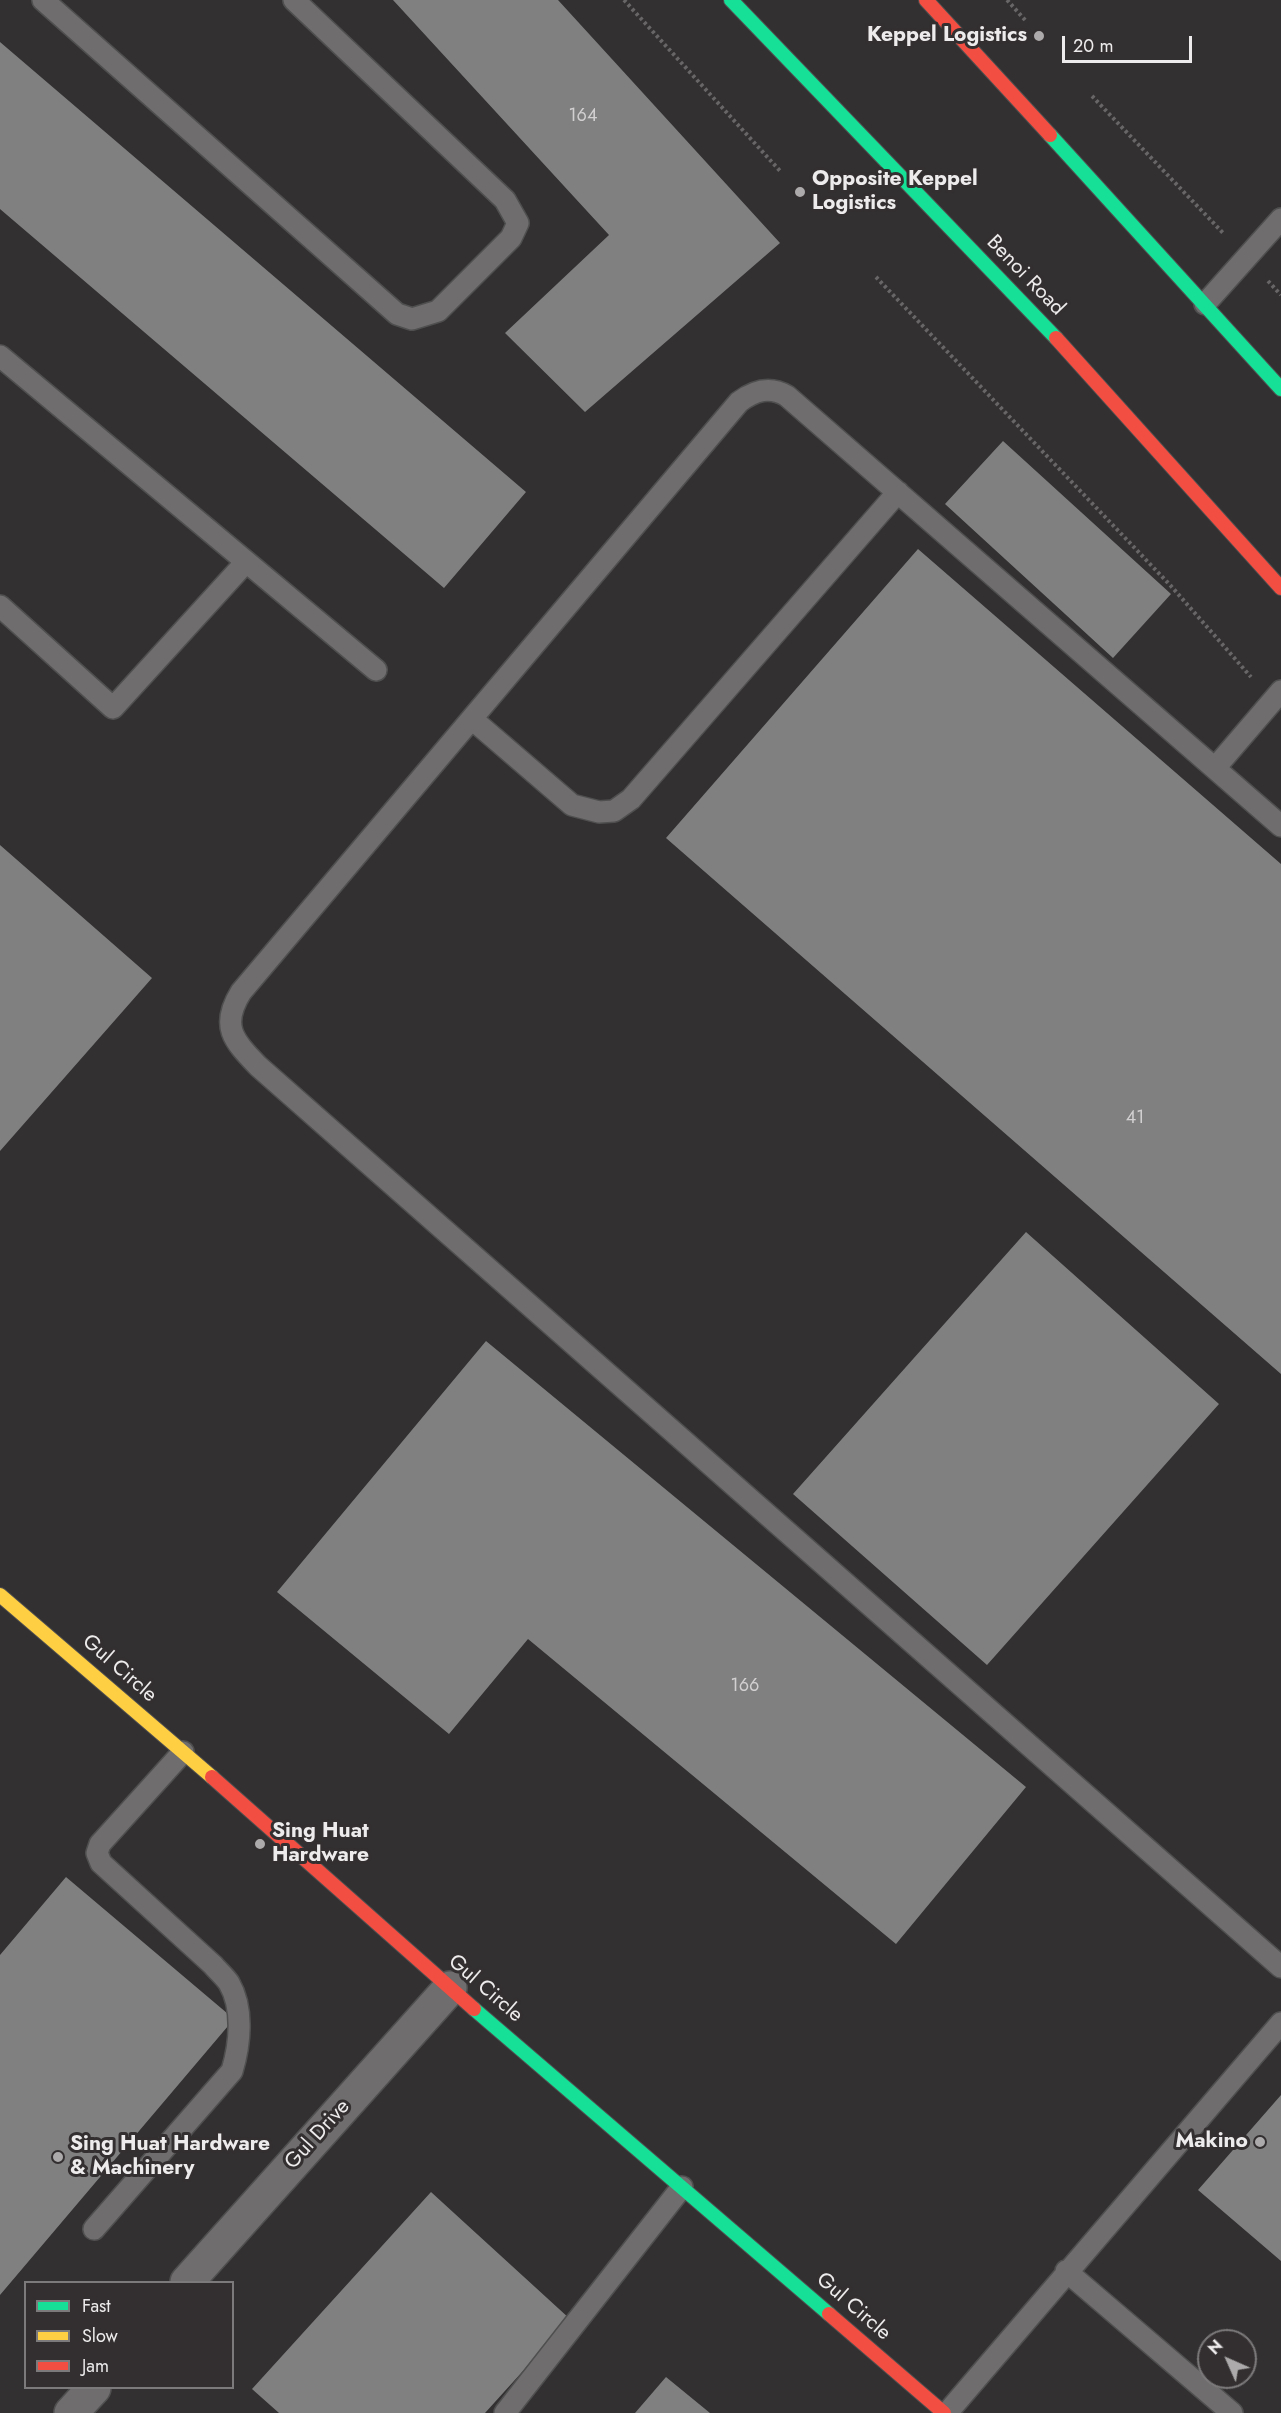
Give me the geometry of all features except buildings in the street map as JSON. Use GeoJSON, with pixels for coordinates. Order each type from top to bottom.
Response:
{"type":"FeatureCollection","features":[{"type":"Feature","properties":{"kind":"main road","name":"Benoi Road"},"geometry":{"type":"LineString","coordinates":[[731,0],[1052,333],[1281,588]]}},
{"type":"Feature","properties":{"kind":"main road"},"geometry":{"type":"LineString","coordinates":[[926,0],[1281,389]]}},
{"type":"Feature","properties":{"kind":"main road","name":"Gul Circle"},"geometry":{"type":"LineString","coordinates":[[0,1595],[183,1752],[450,1988],[945,2413]]}},
{"type":"Feature","properties":{"kind":"street","name":"Gul Drive"},"geometry":{"type":"LineString","coordinates":[[189,2281],[450,1988]]}},
{"type":"Feature","properties":{"kind":"street"},"geometry":{"type":"LineString","coordinates":[[71,2413],[93,2389]]}},
{"type":"Feature","properties":{"kind":"lane"},"geometry":{"type":"LineString","coordinates":[[43,0],[397,314],[412,320],[438,311],[511,238],[518,223],[513,211],[505,200],[294,0]]}},
{"type":"Feature","properties":{"kind":"lane"},"geometry":{"type":"LineString","coordinates":[[1205,304],[1281,219]]}},
{"type":"Feature","properties":{"kind":"lane"},"geometry":{"type":"LineString","coordinates":[[0,356],[376,670]]}},
{"type":"Feature","properties":{"kind":"lane"},"geometry":{"type":"LineString","coordinates":[[1281,826],[787,396],[776,390],[749,394],[739,402],[241,992],[231,1008],[230,1021],[231,1032],[238,1046],[267,1074],[1281,1967]]}},
{"type":"Feature","properties":{"kind":"lane"},"geometry":{"type":"LineString","coordinates":[[472,719],[572,805],[599,812],[614,811],[631,799],[898,492]]}},
{"type":"Feature","properties":{"kind":"lane"},"geometry":{"type":"LineString","coordinates":[[0,606],[113,708],[246,562]]}},
{"type":"Feature","properties":{"kind":"lane"},"geometry":{"type":"LineString","coordinates":[[1215,768],[1277,696]]}},
{"type":"Feature","properties":{"kind":"lane"},"geometry":{"type":"LineString","coordinates":[[94,2229],[232,2071],[240,2045],[237,2007],[229,1983],[213,1965],[101,1863],[97,1853],[100,1844],[183,1752]]}},
{"type":"Feature","properties":{"kind":"lane"},"geometry":{"type":"LineString","coordinates":[[945,2413],[1281,2022]]}},
{"type":"Feature","properties":{"kind":"lane"},"geometry":{"type":"LineString","coordinates":[[505,2413],[682,2187]]}},
{"type":"Feature","properties":{"kind":"lane"},"geometry":{"type":"LineString","coordinates":[[1066,2271],[1232,2413]]}},
{"type":"Feature","properties":{"kind":"path"},"geometry":{"type":"LineString","coordinates":[[624,0],[781,172]]}},
{"type":"Feature","properties":{"kind":"path"},"geometry":{"type":"LineString","coordinates":[[1007,0],[1026,21]]}},
{"type":"Feature","properties":{"kind":"path"},"geometry":{"type":"LineString","coordinates":[[1092,96],[1281,295]]}},
{"type":"Feature","properties":{"kind":"path"},"geometry":{"type":"LineString","coordinates":[[876,277],[1277,696]]}},
{"type":"Feature","properties":{"kind":"traffic: fast"},"geometry":{"type":"LineString","coordinates":[[731,0],[1056,338]]}},
{"type":"Feature","properties":{"kind":"traffic: fast"},"geometry":{"type":"LineString","coordinates":[[1050,135],[1281,389]]}},
{"type":"Feature","properties":{"kind":"traffic: fast"},"geometry":{"type":"LineString","coordinates":[[474,2009],[829,2314]]}},
{"type":"Feature","properties":{"kind":"traffic: slow"},"geometry":{"type":"LineString","coordinates":[[0,1595],[212,1777]]}},
{"type":"Feature","properties":{"kind":"traffic: jam"},"geometry":{"type":"LineString","coordinates":[[926,0],[1050,135]]}},
{"type":"Feature","properties":{"kind":"traffic: jam"},"geometry":{"type":"LineString","coordinates":[[1056,338],[1281,588]]}},
{"type":"Feature","properties":{"kind":"traffic: jam"},"geometry":{"type":"LineString","coordinates":[[212,1777],[474,2009]]}},
{"type":"Feature","properties":{"kind":"traffic: jam"},"geometry":{"type":"LineString","coordinates":[[829,2314],[944,2413]]}},
{"type":"Feature","properties":{"kind":"place","name":"Keppel Logistics"},"geometry":{"type":"Point","coordinates":[1039,36]}},
{"type":"Feature","properties":{"kind":"place","name":"Opposite Keppel Logistics"},"geometry":{"type":"Point","coordinates":[800,192]}},
{"type":"Feature","properties":{"kind":"place","name":"Sing Huat Hardware"},"geometry":{"type":"Point","coordinates":[260,1844]}},
{"type":"Feature","properties":{"kind":"place","name":"Makino"},"geometry":{"type":"Point","coordinates":[1260,2142]}},
{"type":"Feature","properties":{"kind":"place","name":"Sing Huat Hardware & Machinery"},"geometry":{"type":"Point","coordinates":[58,2157]}}]}
